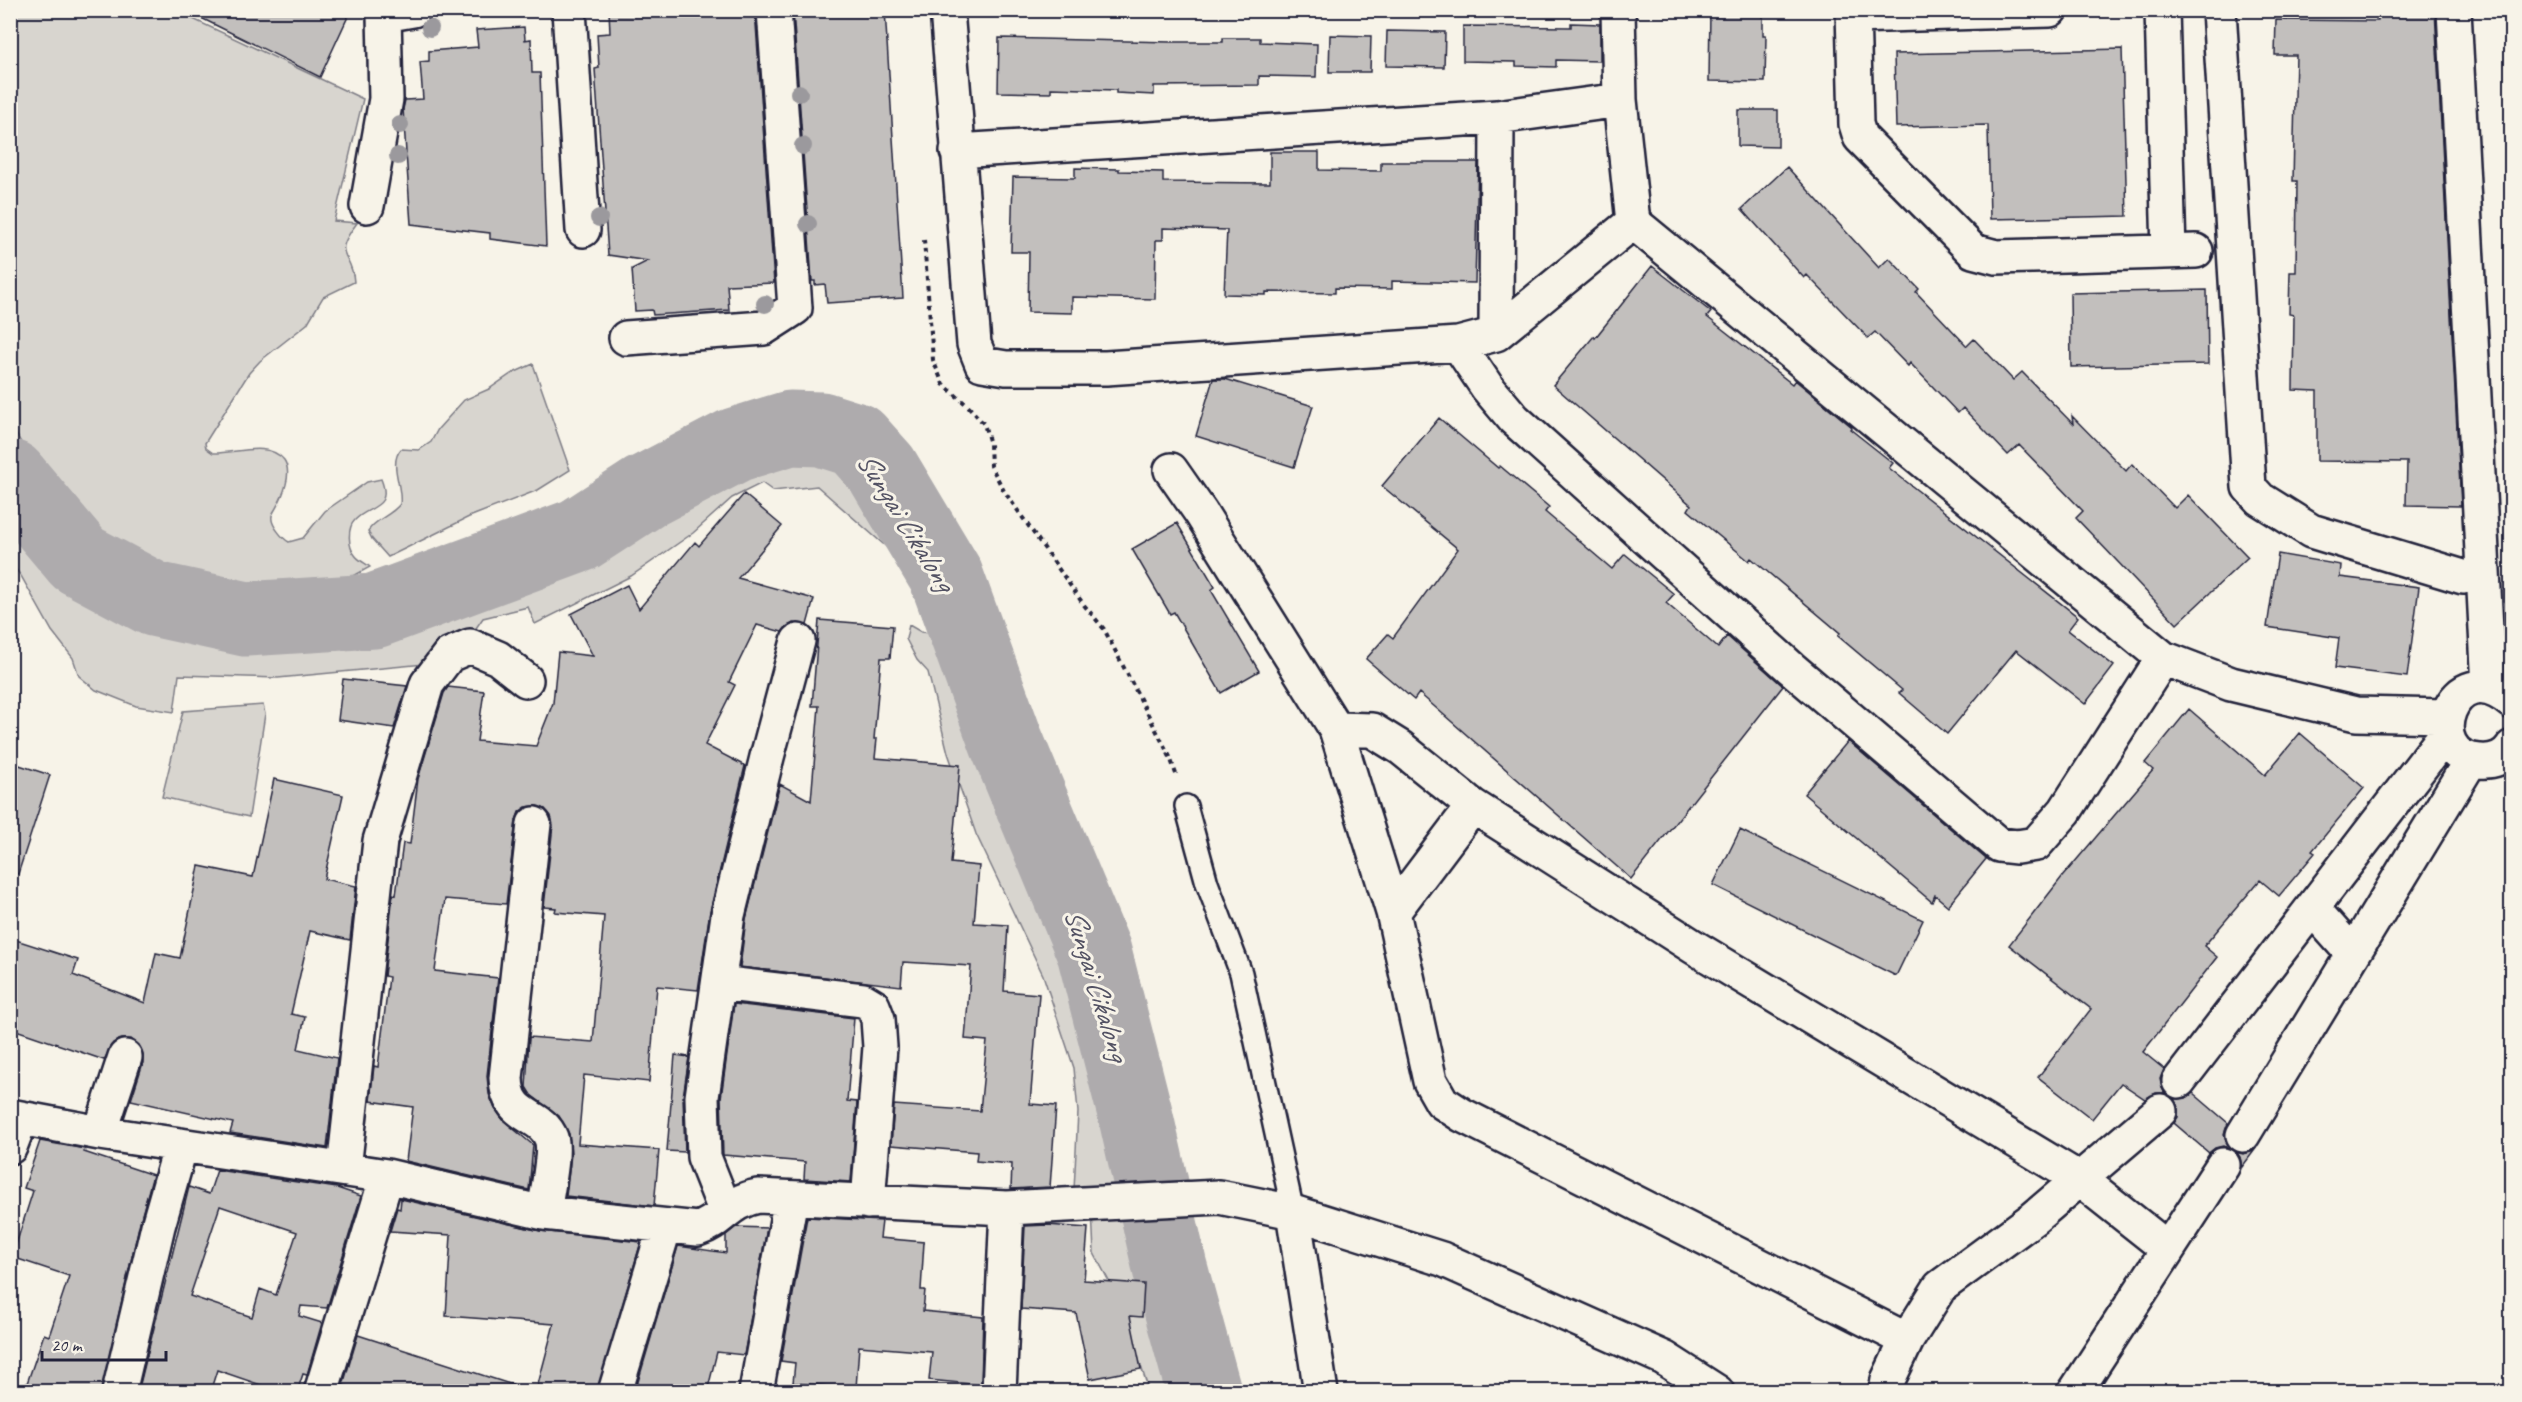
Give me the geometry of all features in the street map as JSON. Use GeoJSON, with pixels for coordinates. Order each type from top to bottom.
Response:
{"type":"FeatureCollection","features":[{"type":"Feature","properties":{"kind":"street"},"geometry":{"type":"LineString","coordinates":[[569,10],[584,230]]}},
{"type":"Feature","properties":{"kind":"street"},"geometry":{"type":"LineString","coordinates":[[626,338],[764,328],[795,308],[774,10]]}},
{"type":"Feature","properties":{"kind":"street"},"geometry":{"type":"LineString","coordinates":[[947,10],[974,345],[982,363],[1006,368],[1106,368],[1458,344],[1496,334],[1633,222]]}},
{"type":"Feature","properties":{"kind":"street"},"geometry":{"type":"LineString","coordinates":[[1618,10],[1620,100],[1633,222],[2163,658],[2231,684],[2356,714],[2446,725]]}},
{"type":"Feature","properties":{"kind":"street"},"geometry":{"type":"LineString","coordinates":[[2050,10],[1853,13],[1856,124],[1860,137],[1973,251],[1996,257],[2183,251],[2162,10]]}},
{"type":"Feature","properties":{"kind":"street"},"geometry":{"type":"LineString","coordinates":[[2219,10],[2249,487],[2260,499],[2311,531],[2463,577]]}},
{"type":"Feature","properties":{"kind":"street"},"geometry":{"type":"LineString","coordinates":[[2179,1081],[2313,908],[2446,725],[2451,703],[2461,693],[2475,687],[2500,694],[2454,10]]}},
{"type":"Feature","properties":{"kind":"street"},"geometry":{"type":"LineString","coordinates":[[368,206],[386,99],[394,12]]}},
{"type":"Feature","properties":{"kind":"street"},"geometry":{"type":"LineString","coordinates":[[957,151],[1497,117],[1620,100]]}},
{"type":"Feature","properties":{"kind":"street"},"geometry":{"type":"LineString","coordinates":[[1496,334],[1497,117]]}},
{"type":"Feature","properties":{"kind":"street"},"geometry":{"type":"LineString","coordinates":[[1458,344],[1487,387],[1514,419],[1791,668],[1999,845],[2017,847],[2036,844],[2065,811],[2163,658]]}},
{"type":"Feature","properties":{"kind":"street"},"geometry":{"type":"LineString","coordinates":[[1171,470],[1201,513],[1336,729],[1393,912],[1430,1081],[1442,1102],[1462,1115],[1907,1340]]}},
{"type":"Feature","properties":{"kind":"street"},"geometry":{"type":"LineString","coordinates":[[725,1210],[704,1157],[702,1097],[728,915],[798,641]]}},
{"type":"Feature","properties":{"kind":"street"},"geometry":{"type":"LineString","coordinates":[[344,1169],[380,841],[427,684],[449,655],[470,646],[498,658],[526,680]]}},
{"type":"Feature","properties":{"kind":"street"},"geometry":{"type":"LineString","coordinates":[[2446,725],[2455,751],[2471,760],[2490,762],[2508,753],[2511,747]]}},
{"type":"Feature","properties":{"kind":"street"},"geometry":{"type":"LineString","coordinates":[[1336,729],[1372,730],[1401,748],[1473,806],[1694,947],[2081,1180],[2168,1249]]}},
{"type":"Feature","properties":{"kind":"street"},"geometry":{"type":"LineString","coordinates":[[2243,1135],[2471,760]]}},
{"type":"Feature","properties":{"kind":"street"},"geometry":{"type":"LineString","coordinates":[[1393,912],[1473,806]]}},
{"type":"Feature","properties":{"kind":"street"},"geometry":{"type":"LineString","coordinates":[[534,824],[506,1086],[507,1094],[519,1111],[546,1130],[552,1141],[544,1213]]}},
{"type":"Feature","properties":{"kind":"street"},"geometry":{"type":"LineString","coordinates":[[2313,908],[2353,954]]}},
{"type":"Feature","properties":{"kind":"street"},"geometry":{"type":"LineString","coordinates":[[719,983],[863,1000],[873,1006],[878,1019],[880,1047],[868,1202]]}},
{"type":"Feature","properties":{"kind":"street"},"geometry":{"type":"LineString","coordinates":[[99,1132],[126,1057]]}},
{"type":"Feature","properties":{"kind":"street"},"geometry":{"type":"LineString","coordinates":[[1886,1392],[1888,1380],[1907,1340],[1940,1287],[2034,1218],[2160,1111]]}},
{"type":"Feature","properties":{"kind":"street"},"geometry":{"type":"LineString","coordinates":[[14,1127],[99,1132],[387,1176],[544,1213],[698,1229],[708,1226],[741,1199],[758,1196],[1007,1208],[1219,1197],[1293,1212],[1442,1259],[1665,1358],[1717,1392]]}},
{"type":"Feature","properties":{"kind":"street"},"geometry":{"type":"LineString","coordinates":[[119,1392],[158,1226],[181,1145]]}},
{"type":"Feature","properties":{"kind":"street"},"geometry":{"type":"LineString","coordinates":[[2075,1392],[2223,1165]]}},
{"type":"Feature","properties":{"kind":"street"},"geometry":{"type":"LineString","coordinates":[[321,1392],[387,1176]]}},
{"type":"Feature","properties":{"kind":"street"},"geometry":{"type":"LineString","coordinates":[[756,1392],[791,1198]]}},
{"type":"Feature","properties":{"kind":"street"},"geometry":{"type":"LineString","coordinates":[[999,1392],[1007,1208]]}},
{"type":"Feature","properties":{"kind":"street"},"geometry":{"type":"LineString","coordinates":[[1293,1212],[1321,1392]]}},
{"type":"Feature","properties":{"kind":"street"},"geometry":{"type":"LineString","coordinates":[[615,1392],[665,1226]]}},
{"type":"Feature","properties":{"kind":"lane"},"geometry":{"type":"LineString","coordinates":[[1186,806],[1207,883],[1241,973],[1293,1212]]}},
{"type":"Feature","properties":{"kind":"path"},"geometry":{"type":"LineString","coordinates":[[924,230],[924,257],[933,360],[943,384],[984,424],[990,444],[991,466],[1004,491],[1084,605],[1104,629],[1170,757],[1186,806]]}},
{"type":"Feature","properties":{"kind":"shaded area"},"geometry":{"type":"Polygon","coordinates":[[[10,11],[176,11],[363,99],[334,221],[357,223],[345,242],[344,249],[354,282],[323,297],[307,324],[260,361],[249,373],[205,443],[206,448],[213,453],[260,449],[278,454],[284,460],[288,471],[286,484],[272,514],[272,519],[278,531],[289,542],[303,538],[325,511],[367,482],[381,479],[384,489],[382,501],[355,520],[350,532],[353,552],[370,567],[326,591],[268,603],[221,593],[150,575],[49,491],[11,425],[10,11]]]}},
{"type":"Feature","properties":{"kind":"shaded area"},"geometry":{"type":"Polygon","coordinates":[[[533,364],[570,470],[538,490],[469,517],[388,557],[368,531],[400,504],[396,461],[401,449],[419,450],[431,442],[438,429],[464,400],[489,389],[511,374],[533,364]]]}},
{"type":"Feature","properties":{"kind":"shaded area"},"geometry":{"type":"Polygon","coordinates":[[[793,453],[831,457],[843,462],[852,470],[881,513],[915,572],[817,486],[773,491],[762,483],[732,498],[693,533],[631,576],[535,624],[528,607],[483,618],[472,634],[435,663],[278,678],[179,675],[174,712],[136,706],[96,690],[79,676],[73,658],[52,631],[21,576],[11,563],[10,515],[63,578],[146,623],[245,644],[383,637],[590,557],[657,514],[729,477],[745,469],[793,453]]]}},
{"type":"Feature","properties":{"kind":"shaded area"},"geometry":{"type":"Polygon","coordinates":[[[909,625],[921,632],[941,634],[984,750],[1071,960],[1110,1099],[1142,1190],[1074,1190],[1078,1112],[1074,1068],[1043,975],[976,834],[948,753],[928,672],[917,660],[906,639],[909,625]]]}},
{"type":"Feature","properties":{"kind":"shaded area"},"geometry":{"type":"Polygon","coordinates":[[[263,705],[265,714],[249,817],[162,797],[183,711],[263,705]]]}},
{"type":"Feature","properties":{"kind":"shaded area"},"geometry":{"type":"Polygon","coordinates":[[[1139,1207],[1155,1288],[1183,1391],[1149,1391],[1121,1304],[1094,1253],[1092,1210],[1139,1207]]]}},
{"type":"Feature","properties":{"kind":"building"},"geometry":{"type":"Polygon","coordinates":[[[185,10],[351,10],[320,77],[185,10]]]}},
{"type":"Feature","properties":{"kind":"building"},"geometry":{"type":"Polygon","coordinates":[[[609,10],[755,10],[774,283],[727,285],[729,310],[653,315],[652,310],[635,311],[632,269],[648,261],[608,255],[595,69],[599,68],[597,34],[610,33],[609,10]]]}},
{"type":"Feature","properties":{"kind":"building"},"geometry":{"type":"Polygon","coordinates":[[[793,10],[885,10],[903,298],[827,303],[825,284],[815,285],[815,281],[812,281],[793,10]]]}},
{"type":"Feature","properties":{"kind":"building"},"geometry":{"type":"Polygon","coordinates":[[[1710,10],[1763,10],[1763,35],[1766,35],[1765,82],[1709,81],[1710,10]]]}},
{"type":"Feature","properties":{"kind":"building"},"geometry":{"type":"Polygon","coordinates":[[[2378,10],[2435,10],[2461,506],[2406,505],[2407,462],[2317,461],[2317,391],[2293,390],[2294,315],[2289,314],[2290,272],[2296,272],[2297,181],[2293,181],[2296,55],[2275,55],[2276,20],[2378,21],[2378,10]]]}},
{"type":"Feature","properties":{"kind":"building"},"geometry":{"type":"Polygon","coordinates":[[[1571,23],[1600,24],[1600,61],[1556,60],[1556,67],[1516,66],[1516,62],[1463,61],[1463,26],[1571,27],[1571,23]]]}},
{"type":"Feature","properties":{"kind":"building"},"geometry":{"type":"Polygon","coordinates":[[[524,27],[525,40],[531,39],[532,73],[540,73],[546,246],[490,239],[490,233],[411,224],[403,109],[405,100],[423,99],[420,62],[429,61],[429,51],[478,47],[476,30],[524,27]]]}},
{"type":"Feature","properties":{"kind":"building"},"geometry":{"type":"Polygon","coordinates":[[[1387,31],[1445,32],[1444,67],[1386,66],[1387,31]]]}},
{"type":"Feature","properties":{"kind":"building"},"geometry":{"type":"Polygon","coordinates":[[[1330,35],[1371,36],[1370,72],[1329,72],[1330,35]]]}},
{"type":"Feature","properties":{"kind":"building"},"geometry":{"type":"Polygon","coordinates":[[[999,38],[1223,42],[1223,38],[1260,38],[1260,42],[1317,44],[1316,77],[1259,76],[1259,85],[1154,86],[1154,95],[1116,93],[1116,90],[1051,88],[1051,93],[998,92],[999,38]]]}},
{"type":"Feature","properties":{"kind":"building"},"geometry":{"type":"Polygon","coordinates":[[[2122,49],[2127,216],[1990,219],[1988,125],[1896,127],[1894,54],[2122,49]]]}},
{"type":"Feature","properties":{"kind":"building"},"geometry":{"type":"Polygon","coordinates":[[[1738,110],[1778,110],[1778,147],[1738,146],[1738,110]]]}},
{"type":"Feature","properties":{"kind":"building"},"geometry":{"type":"Polygon","coordinates":[[[1270,152],[1319,152],[1319,170],[1381,171],[1381,162],[1478,162],[1475,283],[1392,281],[1392,289],[1335,288],[1335,293],[1224,294],[1227,230],[1163,228],[1163,240],[1156,240],[1155,299],[1072,297],[1072,313],[1028,312],[1029,252],[1011,252],[1013,177],[1075,178],[1075,168],[1119,169],[1119,171],[1163,172],[1163,182],[1270,183],[1270,152]]]}},
{"type":"Feature","properties":{"kind":"building"},"geometry":{"type":"Polygon","coordinates":[[[1787,167],[1879,268],[1889,258],[1919,289],[1916,292],[1967,346],[1974,339],[2013,380],[2022,372],[2073,424],[2072,416],[2126,471],[2132,464],[2175,508],[2188,495],[2248,557],[2177,624],[2076,518],[2083,511],[2019,445],[2008,455],[1963,408],[1958,413],[1910,363],[1908,366],[1875,332],[1868,338],[1807,275],[1804,278],[1742,209],[1787,167]]]}},
{"type":"Feature","properties":{"kind":"building"},"geometry":{"type":"Polygon","coordinates":[[[1652,266],[1711,312],[1707,317],[1792,384],[1795,380],[1852,427],[1850,429],[1893,463],[1889,468],[2078,617],[2068,630],[2114,666],[2085,704],[2016,650],[1947,734],[1899,693],[1902,690],[1838,636],[1840,633],[1751,558],[1749,561],[1688,510],[1691,505],[1553,385],[1594,336],[1595,338],[1652,266]]]}},
{"type":"Feature","properties":{"kind":"building"},"geometry":{"type":"Polygon","coordinates":[[[2207,290],[2208,364],[2071,367],[2070,293],[2207,290]]]}},
{"type":"Feature","properties":{"kind":"building"},"geometry":{"type":"Polygon","coordinates":[[[1213,379],[1225,379],[1313,406],[1294,467],[1196,436],[1213,379]]]}},
{"type":"Feature","properties":{"kind":"building"},"geometry":{"type":"Polygon","coordinates":[[[1439,418],[1549,507],[1545,512],[1612,569],[1625,554],[1674,594],[1666,603],[1718,648],[1727,636],[1783,686],[1631,879],[1419,693],[1414,700],[1366,659],[1388,634],[1393,638],[1458,549],[1382,486],[1439,418]]]}},
{"type":"Feature","properties":{"kind":"building"},"geometry":{"type":"Polygon","coordinates":[[[744,494],[782,526],[738,578],[814,599],[807,625],[793,623],[782,632],[757,625],[729,682],[735,685],[705,745],[745,766],[710,911],[698,990],[657,986],[649,1082],[584,1075],[578,1144],[659,1150],[654,1206],[566,1196],[571,1154],[569,1134],[559,1116],[531,1095],[526,1087],[529,1037],[593,1042],[604,916],[555,912],[556,908],[544,907],[553,825],[551,816],[545,809],[537,806],[526,807],[519,812],[516,821],[506,904],[445,899],[435,971],[498,978],[487,1076],[489,1094],[495,1109],[504,1121],[533,1145],[529,1190],[406,1161],[413,1107],[370,1101],[374,1066],[378,1067],[389,977],[384,976],[393,894],[396,895],[403,843],[410,844],[418,779],[444,693],[448,687],[484,691],[477,741],[536,746],[553,703],[558,652],[593,656],[571,614],[627,585],[639,609],[695,542],[699,546],[744,494]]]}},
{"type":"Feature","properties":{"kind":"building"},"geometry":{"type":"Polygon","coordinates":[[[1177,523],[1215,587],[1211,590],[1259,671],[1221,693],[1174,612],[1170,614],[1132,549],[1177,523]]]}},
{"type":"Feature","properties":{"kind":"building"},"geometry":{"type":"Polygon","coordinates":[[[2278,554],[2341,565],[2340,577],[2419,587],[2407,677],[2335,668],[2339,638],[2267,627],[2278,554]]]}},
{"type":"Feature","properties":{"kind":"building"},"geometry":{"type":"Polygon","coordinates":[[[819,620],[893,626],[890,658],[881,658],[874,739],[877,739],[875,758],[960,765],[951,863],[979,866],[974,923],[1008,925],[1004,991],[1039,994],[1030,1104],[1056,1106],[1050,1187],[1011,1189],[1012,1164],[976,1161],[977,1152],[891,1145],[894,1105],[980,1111],[987,1041],[965,1039],[971,966],[903,962],[901,986],[740,967],[746,919],[780,784],[811,801],[819,706],[812,706],[819,620]]]}},
{"type":"Feature","properties":{"kind":"building"},"geometry":{"type":"Polygon","coordinates":[[[343,679],[407,686],[394,728],[338,720],[343,679]]]}},
{"type":"Feature","properties":{"kind":"building"},"geometry":{"type":"Polygon","coordinates":[[[2189,709],[2265,775],[2300,733],[2364,788],[2312,851],[2315,853],[2279,896],[2260,880],[2204,946],[2217,957],[2143,1052],[2164,1069],[2160,1079],[2165,1093],[2156,1093],[2145,1099],[2121,1083],[2092,1119],[2038,1077],[2091,1009],[2009,945],[2062,877],[2153,770],[2145,763],[2189,709]]]}},
{"type":"Feature","properties":{"kind":"building"},"geometry":{"type":"Polygon","coordinates":[[[1848,741],[1986,859],[1948,906],[1935,895],[1932,902],[1804,794],[1848,741]]]}},
{"type":"Feature","properties":{"kind":"building"},"geometry":{"type":"Polygon","coordinates":[[[10,762],[50,775],[18,874],[10,873],[10,762]]]}},
{"type":"Feature","properties":{"kind":"building"},"geometry":{"type":"Polygon","coordinates":[[[274,779],[343,795],[324,879],[356,886],[350,940],[310,931],[291,1014],[305,1017],[298,1049],[337,1058],[327,1148],[230,1133],[233,1123],[131,1100],[143,1063],[143,1054],[139,1045],[131,1039],[122,1039],[113,1043],[104,1060],[10,1028],[10,938],[78,960],[73,975],[145,1003],[156,953],[180,958],[199,866],[253,877],[274,779]]]}},
{"type":"Feature","properties":{"kind":"building"},"geometry":{"type":"Polygon","coordinates":[[[1740,830],[1923,920],[1896,976],[1713,885],[1740,830]]]}},
{"type":"Feature","properties":{"kind":"building"},"geometry":{"type":"Polygon","coordinates":[[[734,1004],[854,1018],[847,1101],[857,1102],[851,1182],[804,1179],[805,1162],[723,1155],[721,1098],[734,1004]]]}},
{"type":"Feature","properties":{"kind":"building"},"geometry":{"type":"Polygon","coordinates":[[[675,1055],[689,1057],[683,1097],[685,1152],[667,1151],[675,1055]]]}},
{"type":"Feature","properties":{"kind":"building"},"geometry":{"type":"Polygon","coordinates":[[[2193,1093],[2228,1123],[2224,1135],[2231,1148],[2223,1146],[2209,1153],[2174,1123],[2178,1117],[2178,1108],[2174,1099],[2186,1098],[2193,1093]]]}},
{"type":"Feature","properties":{"kind":"building"},"geometry":{"type":"Polygon","coordinates":[[[40,1141],[85,1149],[84,1152],[153,1175],[101,1392],[24,1392],[44,1334],[49,1336],[69,1276],[12,1257],[33,1191],[24,1188],[40,1141]]]}},
{"type":"Feature","properties":{"kind":"building"},"geometry":{"type":"Polygon","coordinates":[[[2257,1147],[2242,1167],[2240,1157],[2236,1152],[2243,1154],[2257,1147]]]}},
{"type":"Feature","properties":{"kind":"building"},"geometry":{"type":"Polygon","coordinates":[[[217,1170],[337,1188],[361,1196],[327,1308],[301,1306],[299,1316],[322,1323],[307,1375],[303,1374],[297,1392],[281,1392],[217,1370],[210,1392],[138,1392],[189,1187],[209,1194],[217,1170]],[[220,1206],[190,1296],[252,1317],[260,1289],[276,1295],[297,1232],[220,1206]]]}},
{"type":"Feature","properties":{"kind":"building"},"geometry":{"type":"Polygon","coordinates":[[[401,1199],[540,1231],[641,1242],[597,1392],[536,1392],[554,1324],[446,1316],[451,1235],[390,1231],[397,1208],[400,1209],[401,1199]]]}},
{"type":"Feature","properties":{"kind":"building"},"geometry":{"type":"Polygon","coordinates":[[[807,1217],[882,1221],[880,1238],[924,1242],[921,1290],[925,1290],[923,1311],[983,1317],[981,1385],[929,1380],[932,1352],[859,1346],[856,1388],[793,1383],[795,1363],[781,1361],[807,1217]]]}},
{"type":"Feature","properties":{"kind":"building"},"geometry":{"type":"Polygon","coordinates":[[[1025,1226],[1088,1228],[1084,1280],[1144,1284],[1142,1317],[1130,1316],[1141,1369],[1090,1379],[1076,1313],[1021,1309],[1025,1226]]]}},
{"type":"Feature","properties":{"kind":"building"},"geometry":{"type":"Polygon","coordinates":[[[736,1227],[767,1228],[744,1355],[717,1352],[707,1392],[635,1392],[678,1246],[726,1253],[726,1235],[736,1227]]]}},
{"type":"Feature","properties":{"kind":"building"},"geometry":{"type":"Polygon","coordinates":[[[358,1335],[513,1385],[512,1392],[369,1392],[343,1385],[358,1335]]]}},
{"type":"Feature","properties":{"kind":"waterway","name":"Sungai Cikalong"},"geometry":{"type":"LineString","coordinates":[[10,477],[79,559],[154,599],[246,619],[374,611],[579,535],[645,492],[735,445],[790,428],[821,429],[856,440],[882,469],[946,576],[1006,741],[1094,952],[1135,1113],[1170,1268],[1204,1392]]}}]}
